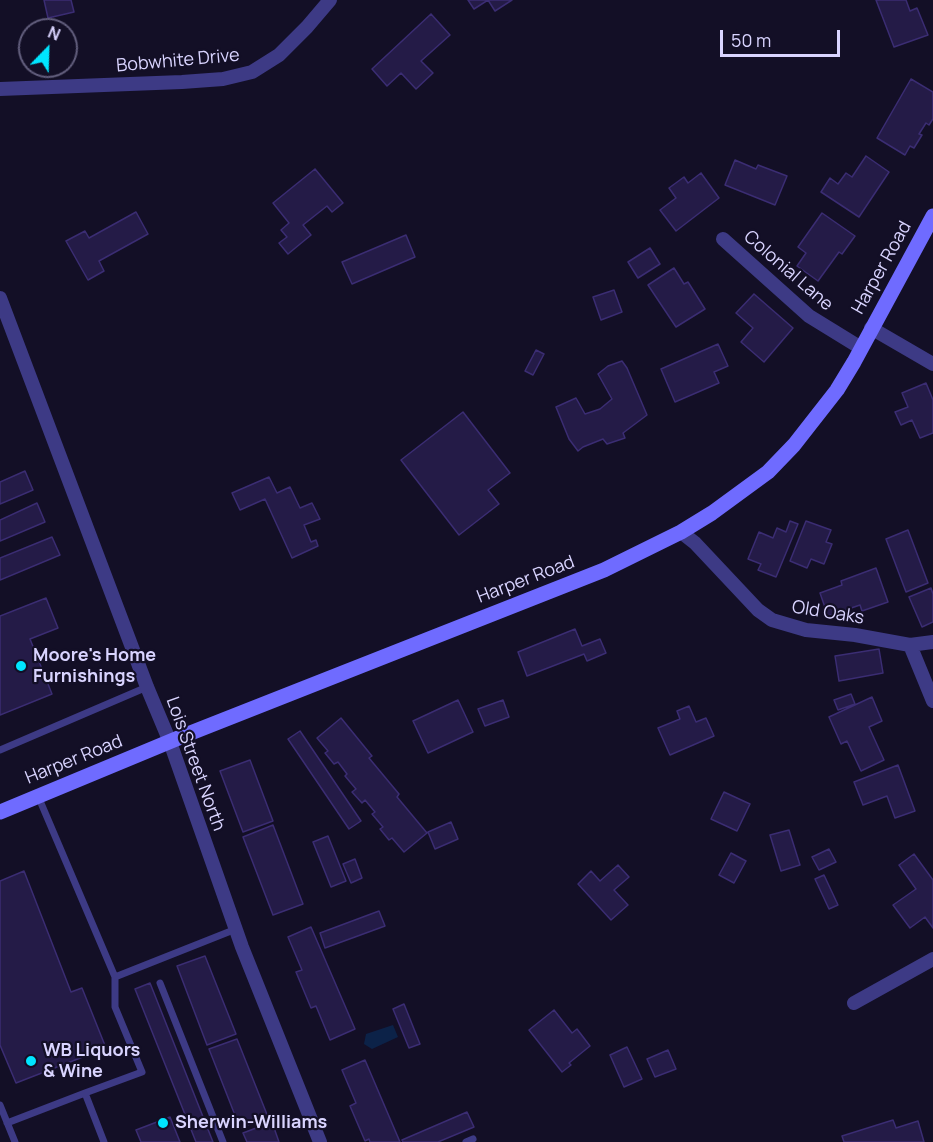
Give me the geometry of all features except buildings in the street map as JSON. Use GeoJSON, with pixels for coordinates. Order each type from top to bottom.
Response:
{"type":"FeatureCollection","features":[{"type":"Feature","properties":{"kind":"main road","name":"Harper Road"},"geometry":{"type":"LineString","coordinates":[[0,812],[604,570],[681,532],[741,493],[768,472],[794,445],[837,390],[933,216]]}},
{"type":"Feature","properties":{"kind":"street","name":"Bobwhite Drive"},"geometry":{"type":"LineString","coordinates":[[0,90],[182,82],[223,79],[252,72],[279,55],[330,0]]}},
{"type":"Feature","properties":{"kind":"street","name":"Colonial Lane"},"geometry":{"type":"LineString","coordinates":[[723,239],[809,316],[861,348]]}},
{"type":"Feature","properties":{"kind":"street","name":"Lois Street North"},"geometry":{"type":"LineString","coordinates":[[2,307],[170,742],[236,930],[320,1142]]}},
{"type":"Feature","properties":{"kind":"street"},"geometry":{"type":"LineString","coordinates":[[872,328],[933,364]]}},
{"type":"Feature","properties":{"kind":"street","name":"Old Oaks"},"geometry":{"type":"LineString","coordinates":[[681,532],[695,543],[758,610],[772,620],[806,630],[855,635],[910,645],[933,642]]}},
{"type":"Feature","properties":{"kind":"street"},"geometry":{"type":"LineString","coordinates":[[910,645],[933,701]]}},
{"type":"Feature","properties":{"kind":"street"},"geometry":{"type":"LineString","coordinates":[[854,1003],[933,959]]}},
{"type":"Feature","properties":{"kind":"lane"},"geometry":{"type":"LineString","coordinates":[[0,750],[147,687]]}},
{"type":"Feature","properties":{"kind":"lane"},"geometry":{"type":"LineString","coordinates":[[8,1123],[142,1072],[115,1007],[115,977],[38,796]]}},
{"type":"Feature","properties":{"kind":"lane"},"geometry":{"type":"LineString","coordinates":[[115,977],[236,930]]}},
{"type":"Feature","properties":{"kind":"lane"},"geometry":{"type":"LineString","coordinates":[[160,983],[223,1142]]}},
{"type":"Feature","properties":{"kind":"lane"},"geometry":{"type":"LineString","coordinates":[[85,1093],[104,1142]]}},
{"type":"Feature","properties":{"kind":"lane"},"geometry":{"type":"LineString","coordinates":[[0,1105],[15,1142]]}},
{"type":"Feature","properties":{"kind":"water"},"geometry":{"type":"Polygon","coordinates":[[[393,1025],[398,1037],[372,1049],[364,1044],[366,1034],[393,1025]]]}},
{"type":"Feature","properties":{"kind":"place","name":"Moore's Home Furnishings"},"geometry":{"type":"Point","coordinates":[21,666]}},
{"type":"Feature","properties":{"kind":"place","name":"WB Liquors & Wine"},"geometry":{"type":"Point","coordinates":[31,1061]}},
{"type":"Feature","properties":{"kind":"place","name":"Sherwin-Williams"},"geometry":{"type":"Point","coordinates":[163,1123]}}]}
